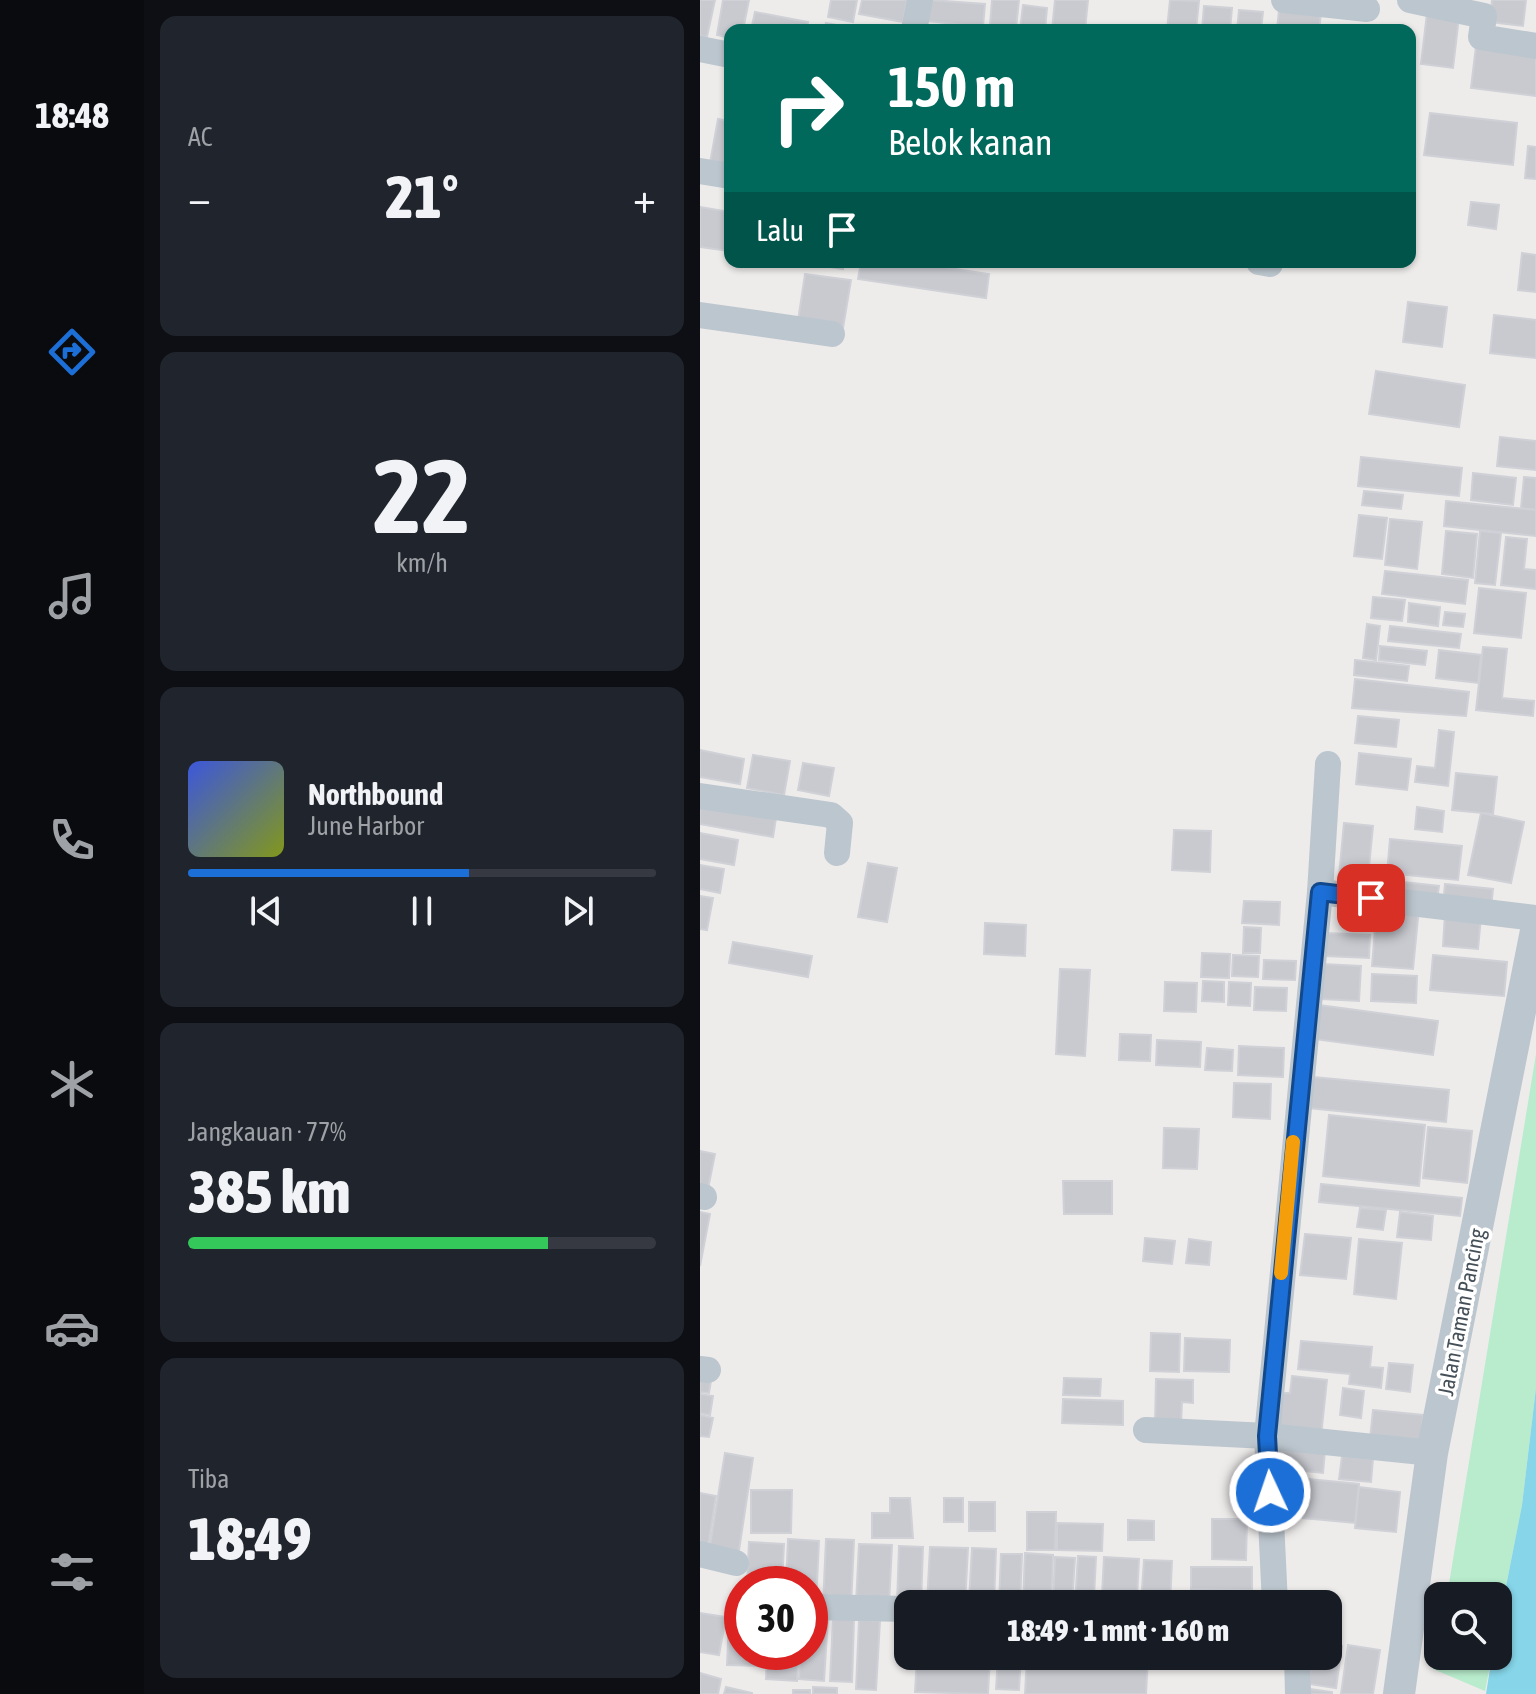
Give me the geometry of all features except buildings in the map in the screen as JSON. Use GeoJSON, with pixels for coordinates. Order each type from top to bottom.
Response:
{"type":"FeatureCollection","features":[{"type":"Feature","properties":{"kind":"street"},"geometry":{"type":"LineString","coordinates":[[915,24],[920,0]]}},
{"type":"Feature","properties":{"kind":"street"},"geometry":{"type":"LineString","coordinates":[[1284,0],[1367,9]]}},
{"type":"Feature","properties":{"kind":"street"},"geometry":{"type":"LineString","coordinates":[[1410,0],[1484,16],[1481,37],[1536,46]]}},
{"type":"Feature","properties":{"kind":"street"},"geometry":{"type":"LineString","coordinates":[[700,49],[724,54]]}},
{"type":"Feature","properties":{"kind":"street"},"geometry":{"type":"LineString","coordinates":[[700,171],[724,175]]}},
{"type":"Feature","properties":{"kind":"street"},"geometry":{"type":"LineString","coordinates":[[700,315],[832,334]]}},
{"type":"Feature","properties":{"kind":"street"},"geometry":{"type":"LineString","coordinates":[[1274,1590],[1267,1436],[1320,892],[1328,764]]}},
{"type":"Feature","properties":{"kind":"street"},"geometry":{"type":"LineString","coordinates":[[700,796],[831,815],[840,823],[837,853]]}},
{"type":"Feature","properties":{"kind":"street"},"geometry":{"type":"LineString","coordinates":[[1320,892],[1536,918]]}},
{"type":"Feature","properties":{"kind":"street","name":"Jalan Taman Pancing"},"geometry":{"type":"LineString","coordinates":[[1399,1694],[1432,1453],[1536,931]]}},
{"type":"Feature","properties":{"kind":"street"},"geometry":{"type":"LineString","coordinates":[[1146,1430],[1267,1436],[1432,1453]]}},
{"type":"Feature","properties":{"kind":"street"},"geometry":{"type":"LineString","coordinates":[[700,1554],[736,1563]]}},
{"type":"Feature","properties":{"kind":"street"},"geometry":{"type":"LineString","coordinates":[[828,1607],[894,1609]]}},
{"type":"Feature","properties":{"kind":"street"},"geometry":{"type":"LineString","coordinates":[[1297,1670],[1298,1694]]}},
{"type":"Feature","properties":{"kind":"green space"},"geometry":{"type":"Polygon","coordinates":[[[1536,1054],[1536,1388],[1522,1505],[1507,1582],[1449,1582],[1536,1054]]]}},
{"type":"Feature","properties":{"kind":"green space"},"geometry":{"type":"Polygon","coordinates":[[[1435,1670],[1489,1670],[1485,1691],[1435,1670]]]}},
{"type":"Feature","properties":{"kind":"water"},"geometry":{"type":"Polygon","coordinates":[[[1536,1388],[1536,1694],[1486,1694],[1490,1670],[1512,1670],[1512,1582],[1507,1582],[1522,1505],[1536,1388]]]}},
{"type":"Feature","properties":{"kind":"slow traffic"},"geometry":{"type":"LineString","coordinates":[[1281,1273],[1293,1142]]}},
{"type":"Feature","properties":{"kind":"route"},"geometry":{"type":"LineString","coordinates":[[1270,1492],[1267,1436],[1295,1121],[1320,892],[1371,898]]}}]}
